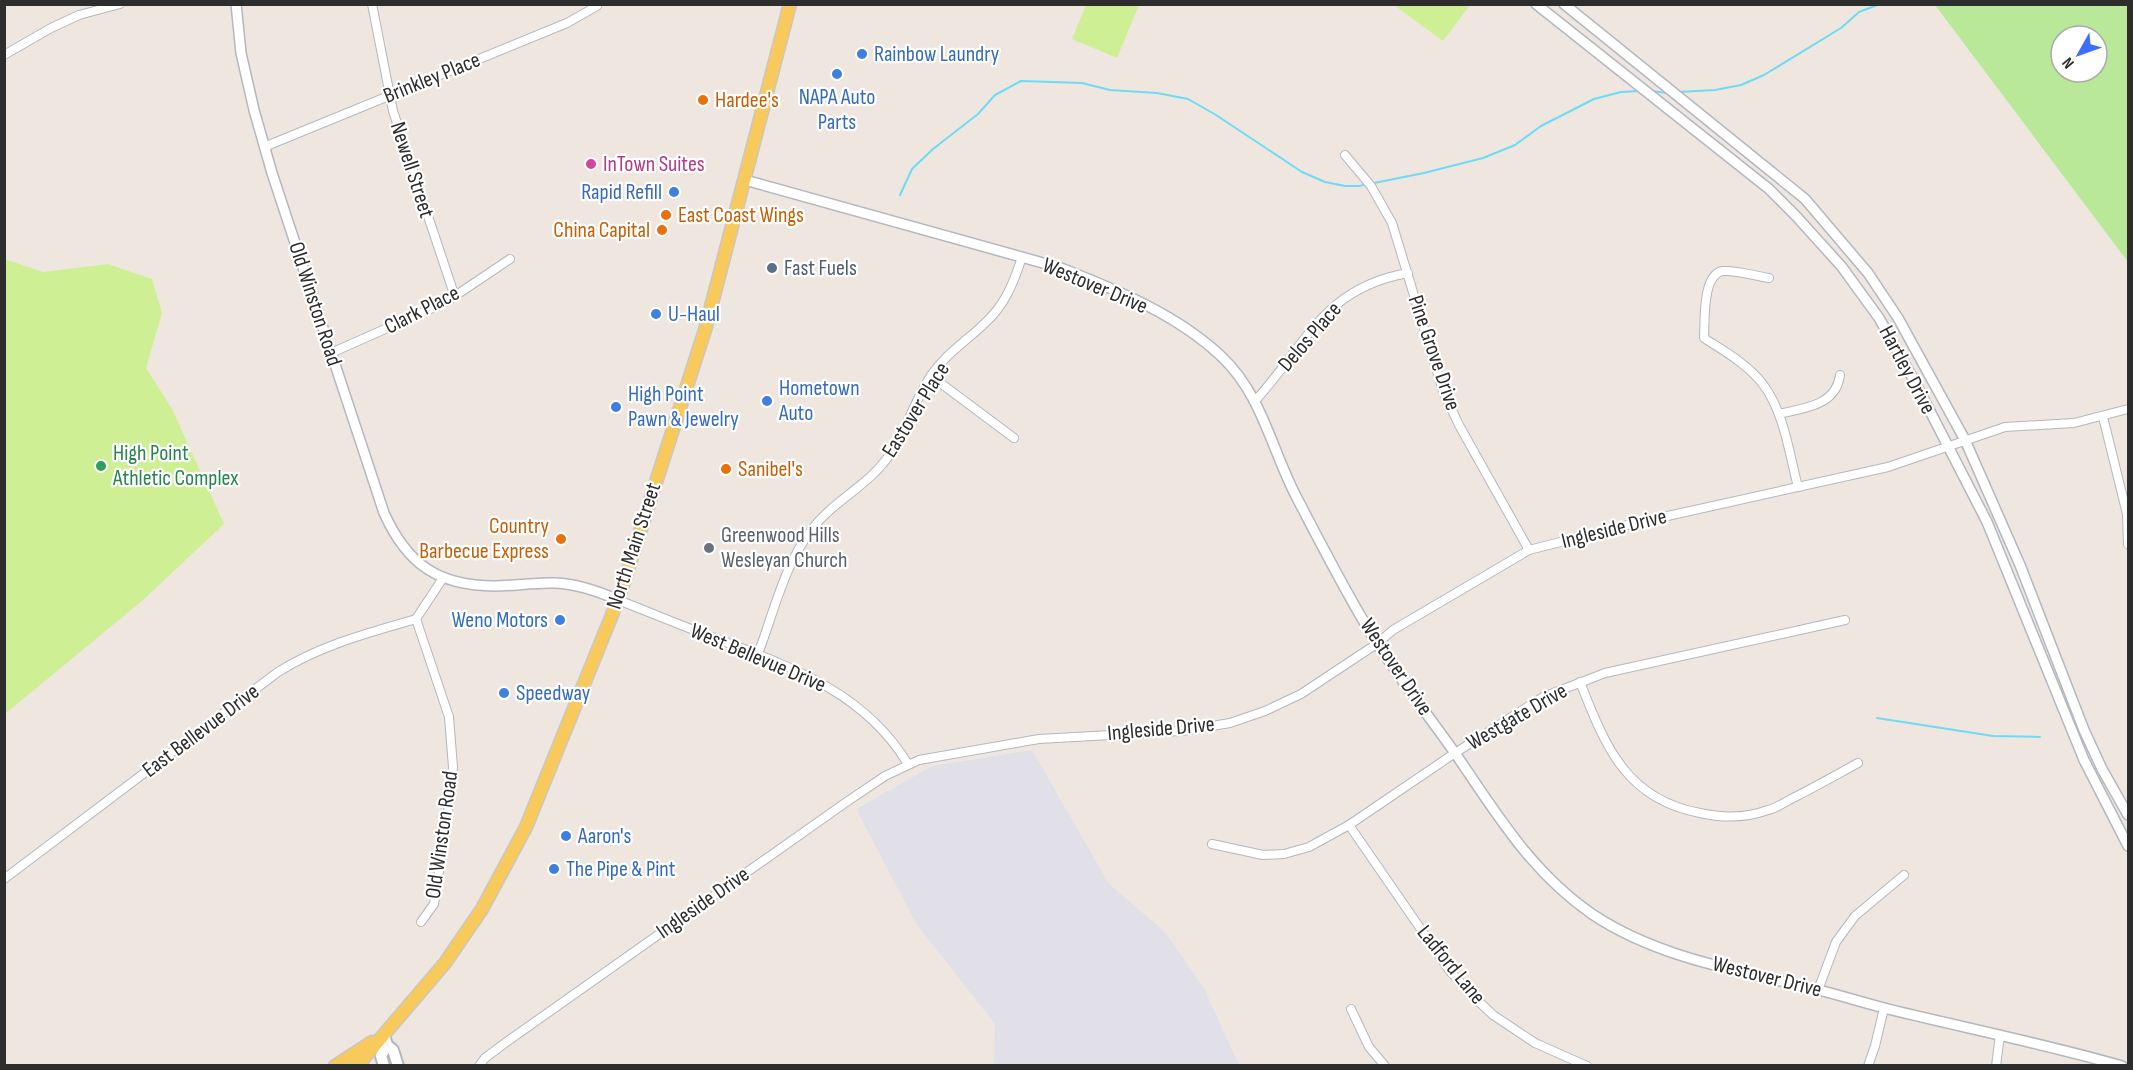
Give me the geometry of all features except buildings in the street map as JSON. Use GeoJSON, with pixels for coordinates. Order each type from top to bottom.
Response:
{"type":"FeatureCollection","features":[{"type":"Feature","properties":{"kind":"main road","name":"North Main Street"},"geometry":{"type":"LineString","coordinates":[[357,1065],[385,1040],[445,963],[482,909],[526,826],[618,600],[705,330],[790,4]]}},
{"type":"Feature","properties":{"kind":"main road"},"geometry":{"type":"LineString","coordinates":[[335,1065],[385,1040]]}},
{"type":"Feature","properties":{"kind":"main road"},"geometry":{"type":"LineString","coordinates":[[384,1065],[381,1056],[385,1040]]}},
{"type":"Feature","properties":{"kind":"main road"},"geometry":{"type":"LineString","coordinates":[[385,1040],[393,1050],[398,1065]]}},
{"type":"Feature","properties":{"kind":"street"},"geometry":{"type":"LineString","coordinates":[[4,55],[51,28],[80,15],[120,4]]}},
{"type":"Feature","properties":{"kind":"street","name":"Old Winston Road"},"geometry":{"type":"LineString","coordinates":[[236,4],[241,53],[264,147],[384,513],[394,536],[406,552],[423,566],[443,578],[465,585],[558,583],[602,593],[618,600]]}},
{"type":"Feature","properties":{"kind":"street","name":"Newell Street"},"geometry":{"type":"LineString","coordinates":[[372,4],[389,95],[453,291],[451,297]]}},
{"type":"Feature","properties":{"kind":"street","name":"Hartley Drive"},"geometry":{"type":"LineString","coordinates":[[1536,4],[1769,189],[1842,267],[1879,318],[1916,384],[1987,522],[2084,760],[2128,846]]}},
{"type":"Feature","properties":{"kind":"street","name":"Hartley Drive"},"geometry":{"type":"LineString","coordinates":[[1564,4],[1804,199],[1868,273],[1898,318],[1965,440],[2020,565],[2084,730],[2102,769],[2128,815]]}},
{"type":"Feature","properties":{"kind":"street","name":"Brinkley Place"},"geometry":{"type":"LineString","coordinates":[[264,147],[567,23],[597,6]]}},
{"type":"Feature","properties":{"kind":"street","name":"Pine Grove Drive"},"geometry":{"type":"LineString","coordinates":[[1345,155],[1371,186],[1387,211],[1443,391],[1459,425],[1529,550]]}},
{"type":"Feature","properties":{"kind":"street","name":"Westover Drive"},"geometry":{"type":"LineString","coordinates":[[745,180],[1061,268],[1143,304],[1206,343],[1241,379],[1255,401],[1296,496],[1378,643],[1521,849],[1553,882],[1592,913],[1626,935],[1651,946],[1732,970],[2122,1065]]}},
{"type":"Feature","properties":{"kind":"street","name":"Eastover Place"},"geometry":{"type":"LineString","coordinates":[[758,654],[781,587],[805,539],[825,515],[862,485],[884,463],[902,435],[916,400],[941,363],[987,322],[1000,307],[1013,285],[1022,257]]}},
{"type":"Feature","properties":{"kind":"street","name":"Clark Place"},"geometry":{"type":"LineString","coordinates":[[331,353],[446,302],[510,259]]}},
{"type":"Feature","properties":{"kind":"street"},"geometry":{"type":"LineString","coordinates":[[1769,278],[1722,271],[1714,274],[1707,288],[1704,338],[1741,363],[1761,382],[1774,401],[1798,487]]}},
{"type":"Feature","properties":{"kind":"street","name":"Delos Place"},"geometry":{"type":"LineString","coordinates":[[1255,401],[1306,336],[1338,301],[1372,282],[1408,273]]}},
{"type":"Feature","properties":{"kind":"street"},"geometry":{"type":"LineString","coordinates":[[1779,414],[1824,401],[1835,390],[1840,375]]}},
{"type":"Feature","properties":{"kind":"street"},"geometry":{"type":"LineString","coordinates":[[932,376],[1014,438]]}},
{"type":"Feature","properties":{"kind":"street","name":"Ingleside Drive"},"geometry":{"type":"LineString","coordinates":[[479,1065],[505,1043],[837,809],[885,776],[908,764],[919,760],[1039,739],[1182,731],[1230,723],[1265,711],[1301,694],[1378,643],[1393,630],[1529,550],[1627,525],[1888,467],[2005,427],[2074,423],[2128,409]]}},
{"type":"Feature","properties":{"kind":"street"},"geometry":{"type":"LineString","coordinates":[[2103,417],[2127,514],[2128,544]]}},
{"type":"Feature","properties":{"kind":"street"},"geometry":{"type":"LineString","coordinates":[[416,619],[443,578]]}},
{"type":"Feature","properties":{"kind":"street","name":"West Bellevue Drive"},"geometry":{"type":"LineString","coordinates":[[618,600],[795,668],[837,692],[883,730],[900,750],[908,764]]}},
{"type":"Feature","properties":{"kind":"street","name":"Old Winston Road"},"geometry":{"type":"LineString","coordinates":[[416,619],[449,717],[453,766],[451,795],[434,904],[421,922]]}},
{"type":"Feature","properties":{"kind":"street","name":"East Bellevue Drive"},"geometry":{"type":"LineString","coordinates":[[4,879],[293,663],[333,644],[416,619]]}},
{"type":"Feature","properties":{"kind":"street","name":"Westgate Drive"},"geometry":{"type":"LineString","coordinates":[[1212,844],[1263,855],[1284,854],[1309,848],[1348,825],[1543,697],[1605,674],[1845,620]]}},
{"type":"Feature","properties":{"kind":"street"},"geometry":{"type":"LineString","coordinates":[[1580,682],[1612,754],[1625,771],[1657,799],[1685,811],[1719,817],[1769,810],[1858,763]]}},
{"type":"Feature","properties":{"kind":"street","name":"Ladford Lane"},"geometry":{"type":"LineString","coordinates":[[1348,825],[1449,970],[1474,997],[1494,1015],[1535,1043],[1587,1065]]}},
{"type":"Feature","properties":{"kind":"street"},"geometry":{"type":"LineString","coordinates":[[1818,990],[1836,942],[1855,916],[1904,875]]}},
{"type":"Feature","properties":{"kind":"street"},"geometry":{"type":"LineString","coordinates":[[1868,1065],[1884,1008]]}},
{"type":"Feature","properties":{"kind":"street"},"geometry":{"type":"LineString","coordinates":[[1351,1009],[1369,1047],[1385,1065]]}},
{"type":"Feature","properties":{"kind":"street"},"geometry":{"type":"LineString","coordinates":[[1996,1065],[2000,1035]]}},
{"type":"Feature","properties":{"kind":"shaded area"},"geometry":{"type":"Polygon","coordinates":[[[1032,750],[1109,884],[1165,932],[1204,988],[1239,1065],[994,1065],[995,1024],[917,925],[856,809],[932,766],[1032,750]]]}},
{"type":"Feature","properties":{"kind":"green space"},"geometry":{"type":"Polygon","coordinates":[[[1086,5],[1139,5],[1117,58],[1072,39],[1086,5]]]}},
{"type":"Feature","properties":{"kind":"green space"},"geometry":{"type":"Polygon","coordinates":[[[1394,5],[1470,5],[1443,41],[1394,5]]]}},
{"type":"Feature","properties":{"kind":"green space"},"geometry":{"type":"Polygon","coordinates":[[[1935,5],[2128,5],[2128,262],[1935,5]]]}},
{"type":"Feature","properties":{"kind":"green space","name":"High Point Athletic Complex"},"geometry":{"type":"Polygon","coordinates":[[[5,259],[43,272],[108,264],[152,279],[162,313],[146,368],[172,409],[224,524],[143,600],[5,714],[5,259]]]}},
{"type":"Feature","properties":{"kind":"waterway"},"geometry":{"type":"LineString","coordinates":[[1678,92],[1715,90],[1741,85],[1764,75],[1841,28],[1859,12],[1880,4]]}},
{"type":"Feature","properties":{"kind":"waterway"},"geometry":{"type":"LineString","coordinates":[[900,195],[912,169],[933,149],[978,114],[995,95],[1021,81],[1082,83],[1110,90],[1157,93],[1188,99],[1302,172],[1325,182],[1345,186],[1359,186],[1424,173],[1483,158],[1515,145],[1541,126],[1594,99],[1621,92],[1640,91]]}},
{"type":"Feature","properties":{"kind":"waterway"},"geometry":{"type":"LineString","coordinates":[[1651,91],[1667,93]]}},
{"type":"Feature","properties":{"kind":"waterway"},"geometry":{"type":"LineString","coordinates":[[1877,718],[1993,736],[2040,737]]}},
{"type":"Feature","properties":{"kind":"place","name":"Rainbow Laundry"},"geometry":{"type":"Point","coordinates":[862,54]}},
{"type":"Feature","properties":{"kind":"place","name":"NAPA Auto Parts"},"geometry":{"type":"Point","coordinates":[837,74]}},
{"type":"Feature","properties":{"kind":"place","name":"Hardee's"},"geometry":{"type":"Point","coordinates":[703,100]}},
{"type":"Feature","properties":{"kind":"place","name":"InTown Suites"},"geometry":{"type":"Point","coordinates":[591,164]}},
{"type":"Feature","properties":{"kind":"place","name":"Rapid Refill"},"geometry":{"type":"Point","coordinates":[674,192]}},
{"type":"Feature","properties":{"kind":"place","name":"East Coast Wings"},"geometry":{"type":"Point","coordinates":[666,215]}},
{"type":"Feature","properties":{"kind":"place","name":"China Capital"},"geometry":{"type":"Point","coordinates":[662,230]}},
{"type":"Feature","properties":{"kind":"place","name":"Fast Fuels"},"geometry":{"type":"Point","coordinates":[772,268]}},
{"type":"Feature","properties":{"kind":"place","name":"U-Haul"},"geometry":{"type":"Point","coordinates":[656,314]}},
{"type":"Feature","properties":{"kind":"place","name":"Hometown Auto"},"geometry":{"type":"Point","coordinates":[767,401]}},
{"type":"Feature","properties":{"kind":"place","name":"High Point Pawn & Jewelry"},"geometry":{"type":"Point","coordinates":[616,407]}},
{"type":"Feature","properties":{"kind":"place","name":"High Point Athletic Complex"},"geometry":{"type":"Point","coordinates":[101,466]}},
{"type":"Feature","properties":{"kind":"place","name":"Sanibel's"},"geometry":{"type":"Point","coordinates":[726,469]}},
{"type":"Feature","properties":{"kind":"place","name":"Country Barbecue Express"},"geometry":{"type":"Point","coordinates":[561,539]}},
{"type":"Feature","properties":{"kind":"place","name":"Greenwood Hills Wesleyan Church"},"geometry":{"type":"Point","coordinates":[709,548]}},
{"type":"Feature","properties":{"kind":"place","name":"Weno Motors"},"geometry":{"type":"Point","coordinates":[560,620]}},
{"type":"Feature","properties":{"kind":"place","name":"Speedway"},"geometry":{"type":"Point","coordinates":[504,693]}},
{"type":"Feature","properties":{"kind":"place","name":"Aaron's"},"geometry":{"type":"Point","coordinates":[566,836]}},
{"type":"Feature","properties":{"kind":"place","name":"The Pipe & Pint"},"geometry":{"type":"Point","coordinates":[554,869]}}]}
